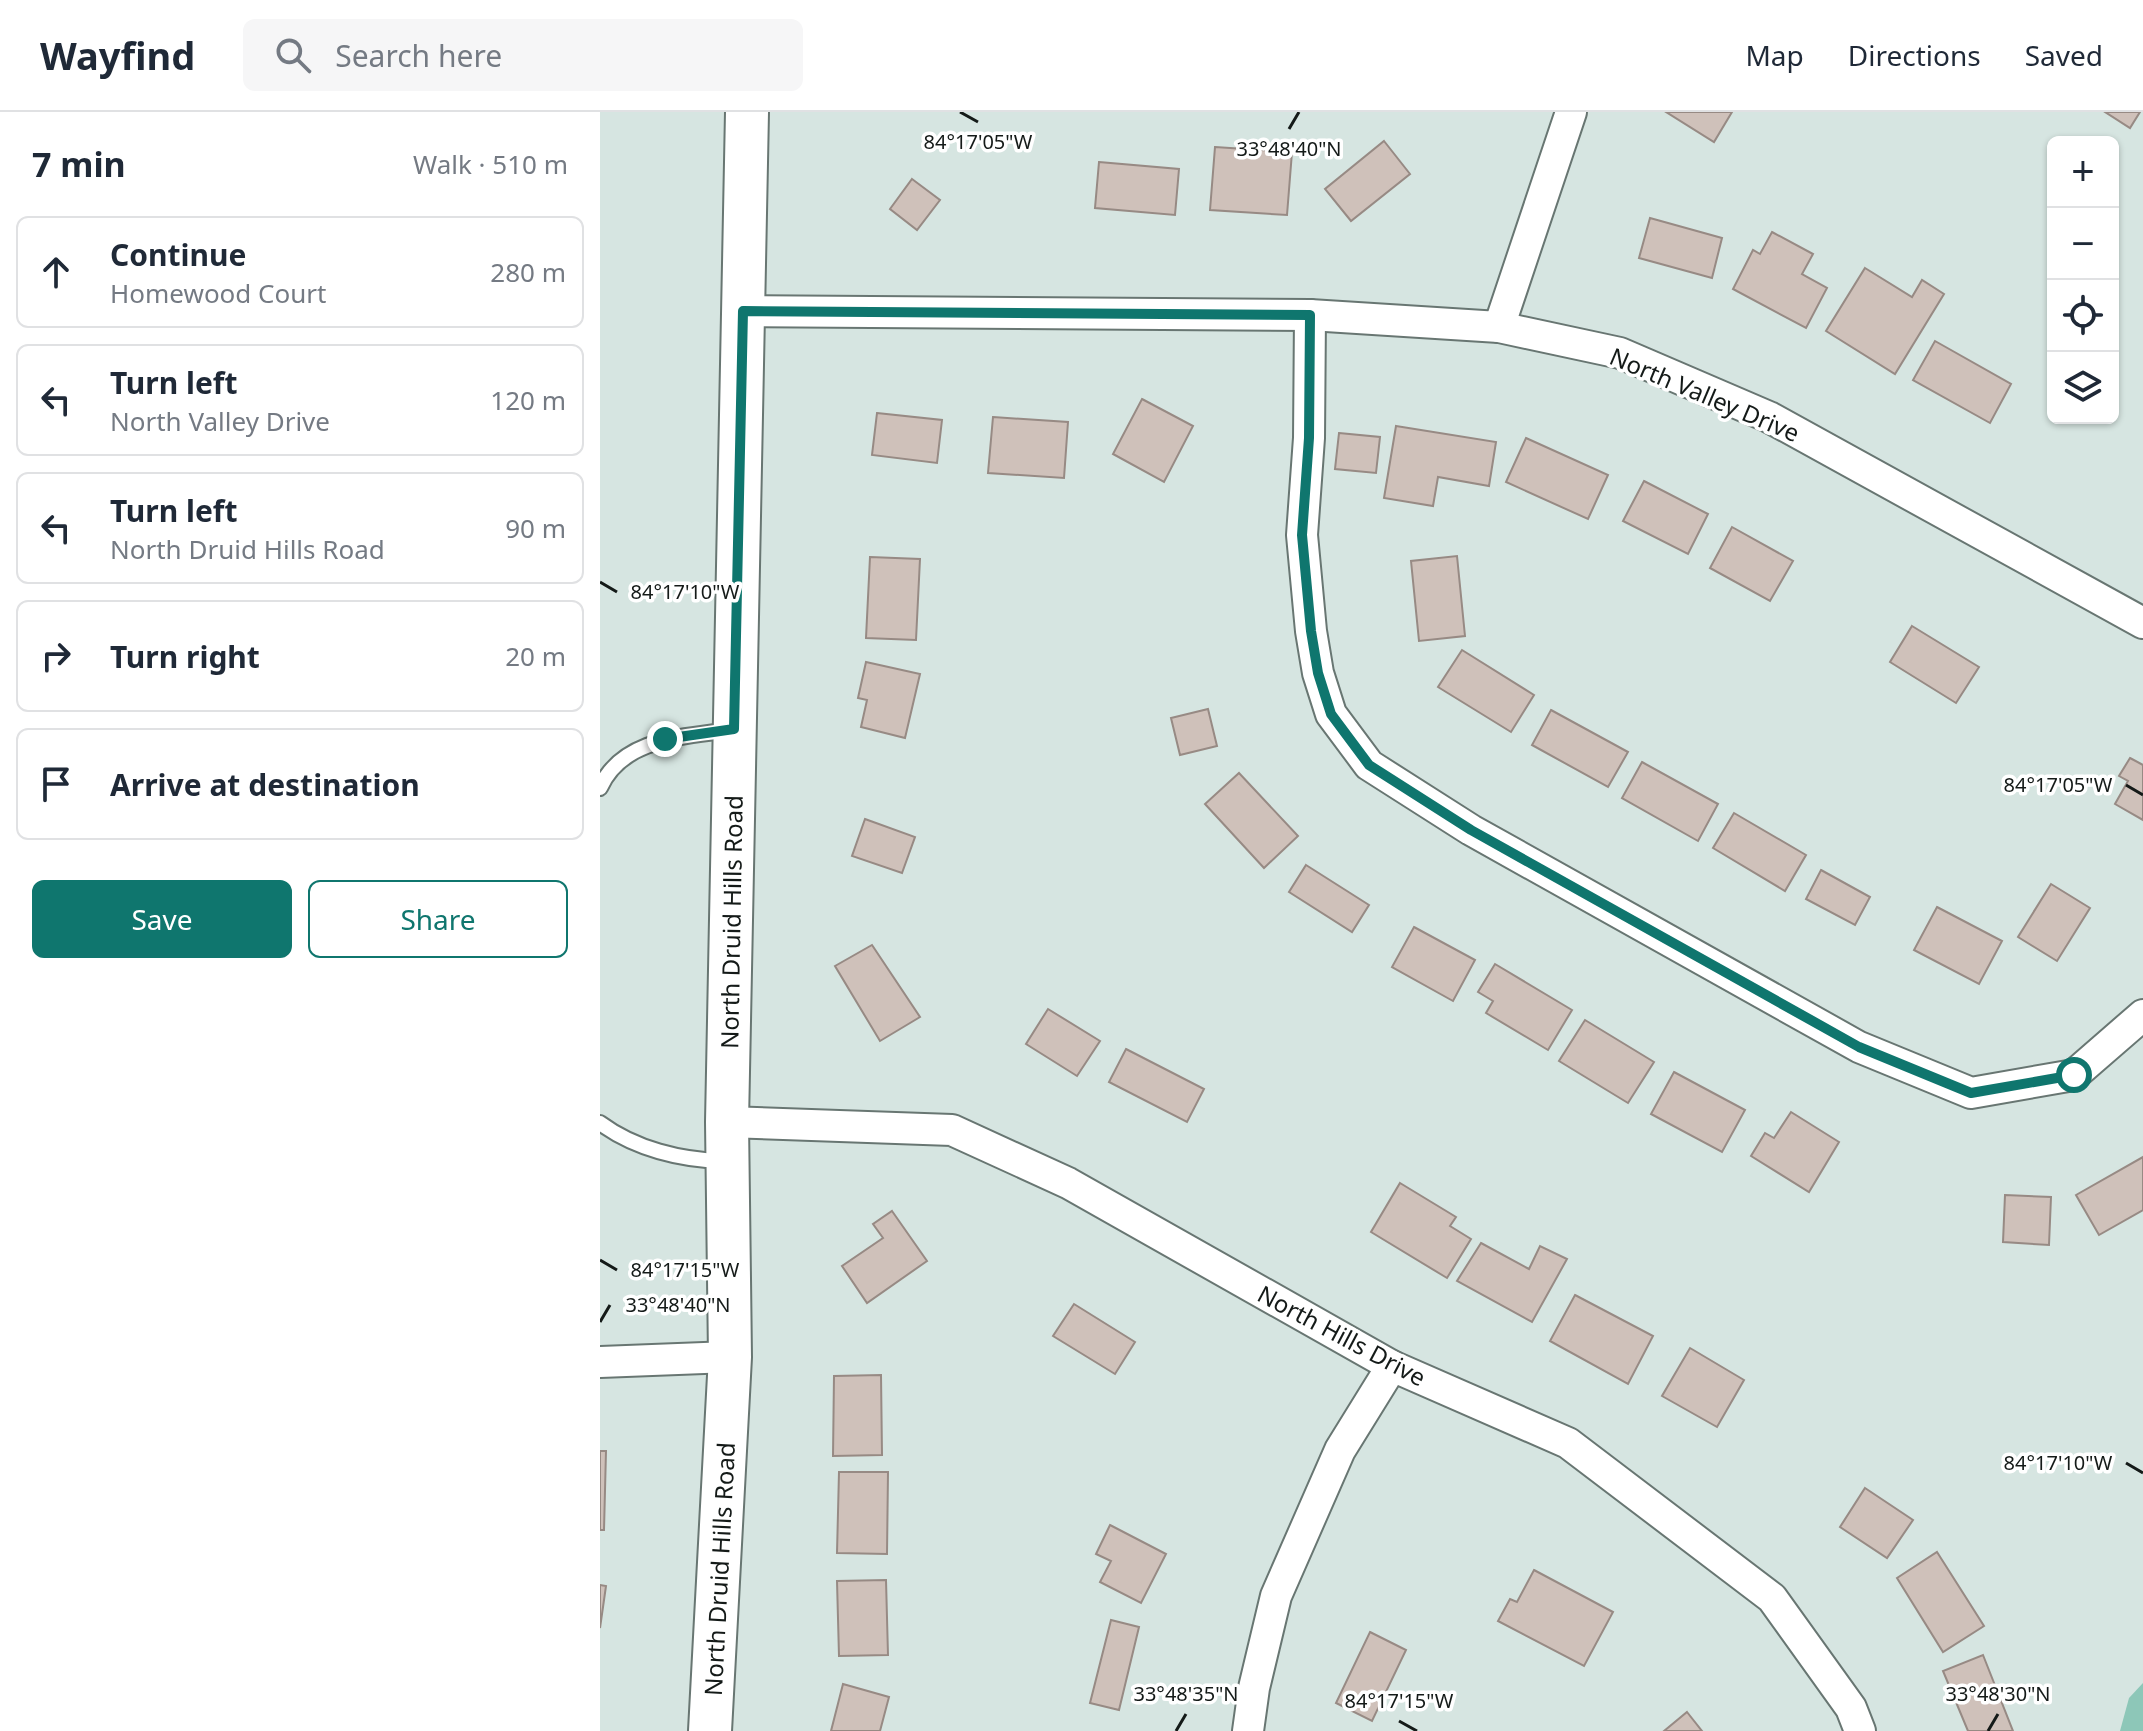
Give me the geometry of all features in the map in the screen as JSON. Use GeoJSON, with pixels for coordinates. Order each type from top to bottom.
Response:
{"type":"FeatureCollection","features":[{"type":"Feature","properties":{"kind":"main road","name":"North Druid Hills Road"},"geometry":{"type":"LineString","coordinates":[[710,1731],[730,1357],[727,1142],[747,112]]}},
{"type":"Feature","properties":{"kind":"street"},"geometry":{"type":"LineString","coordinates":[[1499,327],[1571,112]]}},
{"type":"Feature","properties":{"kind":"street","name":"North Valley Drive"},"geometry":{"type":"LineString","coordinates":[[743,311],[1310,315],[1499,327],[1620,353],[1769,417],[2143,623]]}},
{"type":"Feature","properties":{"kind":"street"},"geometry":{"type":"LineString","coordinates":[[1310,315],[1309,438],[1302,535],[1311,631],[1318,673],[1331,714],[1369,765],[1471,830],[1846,1040],[1971,1093],[2074,1075],[2143,1015]]}},
{"type":"Feature","properties":{"kind":"street","name":"North Hills Drive"},"geometry":{"type":"LineString","coordinates":[[727,1142],[952,1130],[1068,1183],[1392,1366],[1568,1443],[1772,1598],[1851,1708],[1860,1731]]}},
{"type":"Feature","properties":{"kind":"street"},"geometry":{"type":"LineString","coordinates":[[600,1362],[730,1357]]}},
{"type":"Feature","properties":{"kind":"street"},"geometry":{"type":"LineString","coordinates":[[1248,1731],[1254,1688],[1276,1596],[1340,1450],[1392,1366]]}},
{"type":"Feature","properties":{"kind":"lane"},"geometry":{"type":"LineString","coordinates":[[600,788],[605,777],[625,755],[665,739],[734,729]]}},
{"type":"Feature","properties":{"kind":"lane"},"geometry":{"type":"LineString","coordinates":[[600,1123],[620,1138],[691,1161],[727,1142]]}},
{"type":"Feature","properties":{"kind":"green space"},"geometry":{"type":"Polygon","coordinates":[[[2143,1683],[2143,1731],[2120,1731],[2129,1698],[2143,1683]]]}},
{"type":"Feature","properties":{"kind":"building"},"geometry":{"type":"Polygon","coordinates":[[[1666,112],[1732,112],[1714,142],[1666,112]]]}},
{"type":"Feature","properties":{"kind":"building"},"geometry":{"type":"Polygon","coordinates":[[[2105,112],[2140,112],[2130,128],[2105,112]]]}},
{"type":"Feature","properties":{"kind":"building"},"geometry":{"type":"Polygon","coordinates":[[[1384,141],[1410,174],[1351,221],[1325,189],[1384,141]]]}},
{"type":"Feature","properties":{"kind":"building"},"geometry":{"type":"Polygon","coordinates":[[[1215,147],[1292,152],[1287,215],[1210,210],[1215,147]]]}},
{"type":"Feature","properties":{"kind":"building"},"geometry":{"type":"Polygon","coordinates":[[[1099,162],[1179,169],[1175,215],[1095,208],[1099,162]]]}},
{"type":"Feature","properties":{"kind":"building"},"geometry":{"type":"Polygon","coordinates":[[[912,179],[940,200],[917,230],[890,209],[912,179]]]}},
{"type":"Feature","properties":{"kind":"building"},"geometry":{"type":"Polygon","coordinates":[[[1650,218],[1722,238],[1712,278],[1639,258],[1650,218]]]}},
{"type":"Feature","properties":{"kind":"building"},"geometry":{"type":"Polygon","coordinates":[[[1772,232],[1813,254],[1802,274],[1827,288],[1806,328],[1733,289],[1753,250],[1760,254],[1772,232]]]}},
{"type":"Feature","properties":{"kind":"building"},"geometry":{"type":"Polygon","coordinates":[[[1865,268],[1912,297],[1922,280],[1944,294],[1895,374],[1826,331],[1865,268]]]}},
{"type":"Feature","properties":{"kind":"building"},"geometry":{"type":"Polygon","coordinates":[[[1935,341],[2011,384],[1990,423],[1913,380],[1935,341]]]}},
{"type":"Feature","properties":{"kind":"building"},"geometry":{"type":"Polygon","coordinates":[[[1142,399],[1193,426],[1164,482],[1113,454],[1142,399]]]}},
{"type":"Feature","properties":{"kind":"building"},"geometry":{"type":"Polygon","coordinates":[[[877,413],[942,420],[937,463],[872,455],[877,413]]]}},
{"type":"Feature","properties":{"kind":"building"},"geometry":{"type":"Polygon","coordinates":[[[993,417],[1068,422],[1064,478],[988,473],[993,417]]]}},
{"type":"Feature","properties":{"kind":"building"},"geometry":{"type":"Polygon","coordinates":[[[1396,426],[1496,442],[1489,486],[1438,477],[1433,506],[1384,498],[1396,426]]]}},
{"type":"Feature","properties":{"kind":"building"},"geometry":{"type":"Polygon","coordinates":[[[1339,433],[1380,437],[1376,473],[1335,469],[1339,433]]]}},
{"type":"Feature","properties":{"kind":"building"},"geometry":{"type":"Polygon","coordinates":[[[1526,438],[1608,475],[1588,519],[1506,482],[1526,438]]]}},
{"type":"Feature","properties":{"kind":"building"},"geometry":{"type":"Polygon","coordinates":[[[1644,481],[1708,514],[1688,554],[1623,521],[1644,481]]]}},
{"type":"Feature","properties":{"kind":"building"},"geometry":{"type":"Polygon","coordinates":[[[1732,527],[1793,561],[1770,601],[1710,568],[1732,527]]]}},
{"type":"Feature","properties":{"kind":"building"},"geometry":{"type":"Polygon","coordinates":[[[1457,556],[1465,636],[1419,641],[1411,561],[1457,556]]]}},
{"type":"Feature","properties":{"kind":"building"},"geometry":{"type":"Polygon","coordinates":[[[870,557],[920,559],[916,640],[866,638],[870,557]]]}},
{"type":"Feature","properties":{"kind":"building"},"geometry":{"type":"Polygon","coordinates":[[[1912,626],[1979,667],[1956,703],[1890,662],[1912,626]]]}},
{"type":"Feature","properties":{"kind":"building"},"geometry":{"type":"Polygon","coordinates":[[[1462,650],[1534,695],[1511,732],[1438,687],[1462,650]]]}},
{"type":"Feature","properties":{"kind":"building"},"geometry":{"type":"Polygon","coordinates":[[[866,662],[920,674],[905,738],[861,727],[867,700],[858,698],[866,662]]]}},
{"type":"Feature","properties":{"kind":"building"},"geometry":{"type":"Polygon","coordinates":[[[1208,709],[1217,746],[1180,755],[1171,718],[1208,709]]]}},
{"type":"Feature","properties":{"kind":"building"},"geometry":{"type":"Polygon","coordinates":[[[1551,710],[1628,752],[1608,787],[1532,745],[1551,710]]]}},
{"type":"Feature","properties":{"kind":"building"},"geometry":{"type":"Polygon","coordinates":[[[2130,758],[2143,765],[2143,820],[2115,804],[2128,781],[2119,776],[2130,758]]]}},
{"type":"Feature","properties":{"kind":"building"},"geometry":{"type":"Polygon","coordinates":[[[1642,762],[1718,804],[1698,841],[1622,798],[1642,762]]]}},
{"type":"Feature","properties":{"kind":"building"},"geometry":{"type":"Polygon","coordinates":[[[1239,773],[1298,836],[1264,868],[1205,804],[1239,773]]]}},
{"type":"Feature","properties":{"kind":"building"},"geometry":{"type":"Polygon","coordinates":[[[1734,813],[1806,855],[1785,891],[1713,848],[1734,813]]]}},
{"type":"Feature","properties":{"kind":"building"},"geometry":{"type":"Polygon","coordinates":[[[865,819],[915,837],[902,873],[852,856],[865,819]]]}},
{"type":"Feature","properties":{"kind":"building"},"geometry":{"type":"Polygon","coordinates":[[[1306,865],[1369,905],[1352,932],[1289,892],[1306,865]]]}},
{"type":"Feature","properties":{"kind":"building"},"geometry":{"type":"Polygon","coordinates":[[[1821,870],[1870,897],[1855,925],[1806,899],[1821,870]]]}},
{"type":"Feature","properties":{"kind":"building"},"geometry":{"type":"Polygon","coordinates":[[[2051,884],[2090,908],[2057,961],[2018,937],[2051,884]]]}},
{"type":"Feature","properties":{"kind":"building"},"geometry":{"type":"Polygon","coordinates":[[[1937,907],[2002,941],[1979,984],[1914,950],[1937,907]]]}},
{"type":"Feature","properties":{"kind":"building"},"geometry":{"type":"Polygon","coordinates":[[[1414,927],[1475,960],[1453,1001],[1392,967],[1414,927]]]}},
{"type":"Feature","properties":{"kind":"building"},"geometry":{"type":"Polygon","coordinates":[[[872,945],[920,1017],[880,1041],[835,966],[872,945]]]}},
{"type":"Feature","properties":{"kind":"building"},"geometry":{"type":"Polygon","coordinates":[[[1495,964],[1572,1010],[1548,1050],[1486,1013],[1493,1001],[1478,992],[1495,964]]]}},
{"type":"Feature","properties":{"kind":"building"},"geometry":{"type":"Polygon","coordinates":[[[1048,1009],[1100,1041],[1077,1076],[1026,1044],[1048,1009]]]}},
{"type":"Feature","properties":{"kind":"building"},"geometry":{"type":"Polygon","coordinates":[[[1585,1020],[1654,1062],[1628,1103],[1559,1061],[1585,1020]]]}},
{"type":"Feature","properties":{"kind":"building"},"geometry":{"type":"Polygon","coordinates":[[[1126,1049],[1204,1089],[1187,1122],[1109,1082],[1126,1049]]]}},
{"type":"Feature","properties":{"kind":"building"},"geometry":{"type":"Polygon","coordinates":[[[1674,1072],[1745,1110],[1722,1152],[1651,1114],[1674,1072]]]}},
{"type":"Feature","properties":{"kind":"building"},"geometry":{"type":"Polygon","coordinates":[[[1791,1112],[1839,1142],[1809,1192],[1751,1156],[1765,1133],[1774,1138],[1791,1112]]]}},
{"type":"Feature","properties":{"kind":"building"},"geometry":{"type":"Polygon","coordinates":[[[2143,1157],[2143,1210],[2099,1235],[2076,1195],[2143,1157]]]}},
{"type":"Feature","properties":{"kind":"building"},"geometry":{"type":"Polygon","coordinates":[[[1400,1183],[1456,1217],[1450,1226],[1471,1239],[1447,1278],[1371,1232],[1400,1183]]]}},
{"type":"Feature","properties":{"kind":"building"},"geometry":{"type":"Polygon","coordinates":[[[2005,1195],[2051,1197],[2049,1245],[2003,1242],[2005,1195]]]}},
{"type":"Feature","properties":{"kind":"building"},"geometry":{"type":"Polygon","coordinates":[[[892,1211],[927,1261],[867,1303],[842,1266],[883,1238],[873,1224],[892,1211]]]}},
{"type":"Feature","properties":{"kind":"building"},"geometry":{"type":"Polygon","coordinates":[[[1481,1243],[1529,1269],[1540,1246],[1567,1259],[1532,1322],[1457,1281],[1481,1243]]]}},
{"type":"Feature","properties":{"kind":"building"},"geometry":{"type":"Polygon","coordinates":[[[1575,1295],[1653,1336],[1628,1384],[1550,1341],[1575,1295]]]}},
{"type":"Feature","properties":{"kind":"building"},"geometry":{"type":"Polygon","coordinates":[[[1074,1304],[1135,1342],[1115,1374],[1053,1336],[1074,1304]]]}},
{"type":"Feature","properties":{"kind":"building"},"geometry":{"type":"Polygon","coordinates":[[[1690,1348],[1744,1380],[1717,1427],[1662,1396],[1690,1348]]]}},
{"type":"Feature","properties":{"kind":"building"},"geometry":{"type":"Polygon","coordinates":[[[881,1375],[882,1455],[833,1456],[834,1376],[881,1375]]]}},
{"type":"Feature","properties":{"kind":"building"},"geometry":{"type":"Polygon","coordinates":[[[600,1451],[606,1451],[604,1530],[600,1530],[600,1451]]]}},
{"type":"Feature","properties":{"kind":"building"},"geometry":{"type":"Polygon","coordinates":[[[839,1472],[888,1472],[887,1554],[837,1553],[839,1472]]]}},
{"type":"Feature","properties":{"kind":"building"},"geometry":{"type":"Polygon","coordinates":[[[1865,1488],[1913,1520],[1887,1558],[1840,1527],[1865,1488]]]}},
{"type":"Feature","properties":{"kind":"building"},"geometry":{"type":"Polygon","coordinates":[[[1110,1525],[1166,1554],[1141,1603],[1100,1582],[1111,1561],[1096,1554],[1110,1525]]]}},
{"type":"Feature","properties":{"kind":"building"},"geometry":{"type":"Polygon","coordinates":[[[1937,1552],[1984,1626],[1943,1652],[1897,1578],[1937,1552]]]}},
{"type":"Feature","properties":{"kind":"building"},"geometry":{"type":"Polygon","coordinates":[[[1534,1570],[1613,1612],[1584,1666],[1498,1621],[1510,1599],[1517,1602],[1534,1570]]]}},
{"type":"Feature","properties":{"kind":"building"},"geometry":{"type":"Polygon","coordinates":[[[886,1580],[888,1655],[839,1656],[837,1581],[886,1580]]]}},
{"type":"Feature","properties":{"kind":"building"},"geometry":{"type":"Polygon","coordinates":[[[600,1585],[606,1586],[600,1628],[600,1585]]]}},
{"type":"Feature","properties":{"kind":"building"},"geometry":{"type":"Polygon","coordinates":[[[1111,1620],[1139,1627],[1119,1710],[1090,1703],[1111,1620]]]}},
{"type":"Feature","properties":{"kind":"building"},"geometry":{"type":"Polygon","coordinates":[[[1370,1632],[1406,1650],[1372,1721],[1336,1703],[1370,1632]]]}},
{"type":"Feature","properties":{"kind":"building"},"geometry":{"type":"Polygon","coordinates":[[[1983,1655],[2013,1731],[1968,1731],[1943,1671],[1983,1655]]]}},
{"type":"Feature","properties":{"kind":"building"},"geometry":{"type":"Polygon","coordinates":[[[843,1684],[889,1697],[880,1731],[831,1731],[843,1684]]]}},
{"type":"Feature","properties":{"kind":"building"},"geometry":{"type":"Polygon","coordinates":[[[1687,1712],[1702,1731],[1664,1731],[1687,1712]]]}},
{"type":"Feature","properties":{"kind":"route"},"geometry":{"type":"LineString","coordinates":[[665,739],[734,729],[743,311],[1310,315],[1309,438],[1302,535],[1311,631],[1318,673],[1331,714],[1369,765],[1471,830],[1859,1047],[1971,1093],[2074,1075]]}}]}
